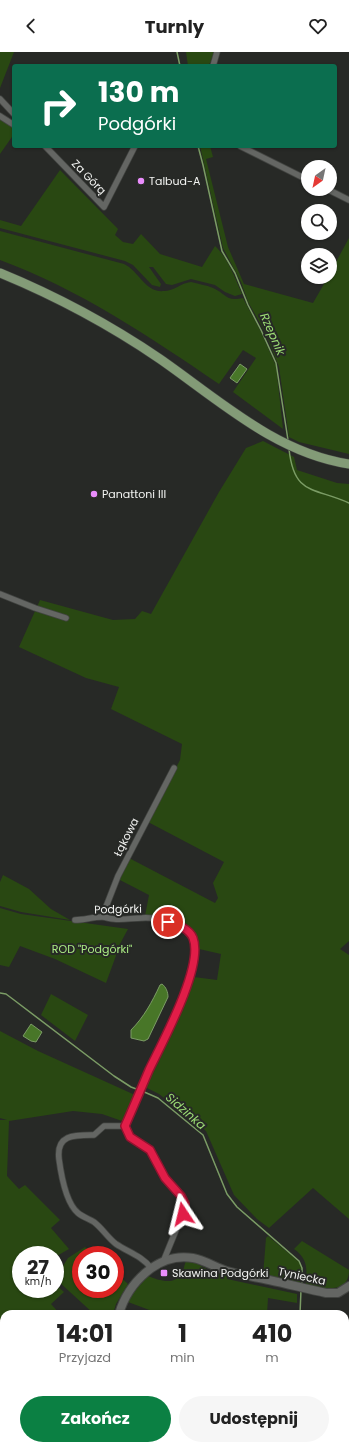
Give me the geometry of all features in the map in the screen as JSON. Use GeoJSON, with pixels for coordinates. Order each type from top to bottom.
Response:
{"type":"FeatureCollection","features":[{"type":"Feature","properties":{"kind":"main road"},"geometry":{"type":"LineString","coordinates":[[0,273],[55,298],[115,330],[281,442],[322,459],[349,464]]}},
{"type":"Feature","properties":{"kind":"street"},"geometry":{"type":"LineString","coordinates":[[214,64],[217,52]]}},
{"type":"Feature","properties":{"kind":"street"},"geometry":{"type":"LineString","coordinates":[[0,99],[12,112]]}},
{"type":"Feature","properties":{"kind":"street"},"geometry":{"type":"LineString","coordinates":[[0,116],[12,124]]}},
{"type":"Feature","properties":{"kind":"street","name":"Za Górą"},"geometry":{"type":"LineString","coordinates":[[48,148],[104,207],[134,148]]}},
{"type":"Feature","properties":{"kind":"street"},"geometry":{"type":"LineString","coordinates":[[244,148],[301,176]]}},
{"type":"Feature","properties":{"kind":"street"},"geometry":{"type":"LineString","coordinates":[[337,194],[349,200]]}},
{"type":"Feature","properties":{"kind":"street"},"geometry":{"type":"LineString","coordinates":[[0,594],[66,618]]}},
{"type":"Feature","properties":{"kind":"street","name":"Łąkowa"},"geometry":{"type":"LineString","coordinates":[[102,917],[118,876],[174,768]]}},
{"type":"Feature","properties":{"kind":"street","name":"Podgórki"},"geometry":{"type":"LineString","coordinates":[[75,920],[102,917],[115,919],[156,919],[180,927],[188,932],[193,939],[194,952],[192,971],[187,986],[125,1126]]}},
{"type":"Feature","properties":{"kind":"street"},"geometry":{"type":"LineString","coordinates":[[151,1268],[146,1261],[116,1244],[94,1222],[78,1213],[71,1205],[61,1173],[58,1152],[62,1141],[72,1135],[94,1135],[104,1126],[125,1126],[130,1137],[150,1150],[165,1178],[181,1196],[185,1204],[183,1214],[163,1262]]}},
{"type":"Feature","properties":{"kind":"street","name":"Tyniecka"},"geometry":{"type":"LineString","coordinates":[[120,1310],[125,1297],[139,1279],[151,1268],[163,1262],[178,1258],[193,1258],[227,1272],[332,1294],[342,1291],[349,1286]]}},
{"type":"Feature","properties":{"kind":"green space"},"geometry":{"type":"Polygon","coordinates":[[[0,52],[14,52],[0,88],[0,52]]]}},
{"type":"Feature","properties":{"kind":"green space"},"geometry":{"type":"Polygon","coordinates":[[[186,52],[214,52],[209,64],[188,64],[186,52]]]}},
{"type":"Feature","properties":{"kind":"green space"},"geometry":{"type":"Polygon","coordinates":[[[0,119],[12,127],[12,137],[0,154],[0,119]]]}},
{"type":"Feature","properties":{"kind":"green space"},"geometry":{"type":"Polygon","coordinates":[[[200,148],[211,148],[213,157],[206,159],[228,247],[244,284],[313,303],[324,284],[337,284],[337,260],[349,238],[349,454],[299,442],[289,437],[279,367],[265,332],[248,302],[241,282],[223,248],[200,148]]]}},
{"type":"Feature","properties":{"kind":"green space"},"geometry":{"type":"Polygon","coordinates":[[[60,170],[118,229],[115,235],[123,242],[133,244],[141,234],[160,254],[202,267],[215,246],[224,256],[242,294],[235,296],[225,292],[215,285],[191,279],[172,285],[166,284],[153,267],[149,267],[161,284],[160,287],[152,285],[133,265],[125,261],[0,228],[0,220],[21,226],[60,170]]]}},
{"type":"Feature","properties":{"kind":"green space"},"geometry":{"type":"Polygon","coordinates":[[[0,231],[124,264],[134,271],[147,285],[157,291],[168,291],[191,282],[218,290],[229,298],[243,298],[261,332],[276,366],[283,429],[233,392],[256,358],[243,350],[219,384],[113,315],[58,285],[0,260],[0,231]]]}},
{"type":"Feature","properties":{"kind":"green space"},"geometry":{"type":"Polygon","coordinates":[[[263,441],[294,457],[297,470],[337,483],[349,484],[349,941],[340,949],[349,955],[349,1219],[313,1188],[269,1228],[257,1219],[234,1195],[206,1131],[159,1094],[145,1087],[159,1061],[194,977],[217,980],[221,954],[199,949],[193,934],[183,926],[170,921],[145,916],[149,895],[118,879],[129,858],[215,903],[218,898],[213,883],[224,862],[148,822],[180,760],[182,744],[111,709],[119,687],[86,678],[19,647],[40,600],[113,620],[135,619],[142,611],[151,614],[219,492],[246,448],[263,441]]]}},
{"type":"Feature","properties":{"kind":"green space"},"geometry":{"type":"Polygon","coordinates":[[[3,875],[29,889],[51,909],[70,920],[21,912],[0,906],[0,882],[3,875]]]}},
{"type":"Feature","properties":{"kind":"green space","name":"ROD \"Podgórki\""},"geometry":{"type":"Polygon","coordinates":[[[0,908],[21,914],[128,929],[121,942],[106,983],[55,959],[20,946],[9,967],[0,965],[0,908]]]}},
{"type":"Feature","properties":{"kind":"green space"},"geometry":{"type":"Polygon","coordinates":[[[51,994],[88,1015],[75,1041],[41,1015],[51,994]]]}},
{"type":"Feature","properties":{"kind":"green space"},"geometry":{"type":"Polygon","coordinates":[[[0,1031],[38,1051],[135,1095],[122,1121],[102,1114],[73,1111],[9,1121],[7,1176],[19,1189],[25,1185],[60,1220],[51,1228],[69,1249],[64,1252],[64,1246],[12,1246],[12,1298],[58,1298],[51,1304],[56,1310],[0,1310],[0,1120],[7,1120],[0,1118],[0,1031]]]}},
{"type":"Feature","properties":{"kind":"green space"},"geometry":{"type":"Polygon","coordinates":[[[268,1236],[299,1262],[302,1270],[300,1284],[263,1276],[266,1238],[268,1236]]]}},
{"type":"Feature","properties":{"kind":"green space"},"geometry":{"type":"Polygon","coordinates":[[[302,1241],[349,1270],[348,1278],[345,1283],[340,1287],[334,1288],[306,1285],[306,1265],[299,1253],[294,1249],[302,1241]]]}},
{"type":"Feature","properties":{"kind":"green space"},"geometry":{"type":"Polygon","coordinates":[[[72,1255],[72,1294],[64,1286],[64,1264],[68,1258],[72,1255]]]}},
{"type":"Feature","properties":{"kind":"green space"},"geometry":{"type":"Polygon","coordinates":[[[186,1261],[194,1262],[210,1271],[227,1276],[227,1279],[297,1294],[297,1303],[268,1298],[267,1310],[149,1310],[128,1302],[133,1293],[148,1276],[170,1281],[178,1278],[182,1273],[186,1261]]]}},
{"type":"Feature","properties":{"kind":"green space"},"geometry":{"type":"Polygon","coordinates":[[[124,1280],[128,1284],[124,1291],[124,1280]]]}},
{"type":"Feature","properties":{"kind":"green space"},"geometry":{"type":"Polygon","coordinates":[[[77,1298],[120,1298],[114,1310],[90,1310],[77,1298]]]}},
{"type":"Feature","properties":{"kind":"shaded area"},"geometry":{"type":"Polygon","coordinates":[[[240,364],[247,369],[237,383],[230,378],[240,364]]]}},
{"type":"Feature","properties":{"kind":"shaded area"},"geometry":{"type":"Polygon","coordinates":[[[162,984],[168,993],[168,997],[148,1039],[144,1041],[131,1038],[131,1030],[144,1015],[160,985],[162,984]]]}},
{"type":"Feature","properties":{"kind":"shaded area"},"geometry":{"type":"Polygon","coordinates":[[[31,1024],[42,1032],[36,1042],[23,1036],[31,1024]]]}},
{"type":"Feature","properties":{"kind":"waterway","name":"Rzepnik"},"geometry":{"type":"LineString","coordinates":[[177,52],[180,64]]}},
{"type":"Feature","properties":{"kind":"waterway","name":"Rzepnik"},"geometry":{"type":"LineString","coordinates":[[199,148],[222,251],[235,273],[248,305],[276,363],[288,440]]}},
{"type":"Feature","properties":{"kind":"waterway","name":"Rzepnik"},"geometry":{"type":"LineString","coordinates":[[289,449],[292,464],[301,483],[308,488],[349,503]]}},
{"type":"Feature","properties":{"kind":"waterway","name":"Sidzinka"},"geometry":{"type":"LineString","coordinates":[[0,993],[6,994],[114,1076],[131,1087],[139,1090]]}},
{"type":"Feature","properties":{"kind":"waterway","name":"Sidzinka"},"geometry":{"type":"LineString","coordinates":[[142,1091],[158,1098],[203,1135],[227,1194],[237,1207],[299,1261],[302,1268],[302,1284]]}},
{"type":"Feature","properties":{"kind":"waterway","name":"Sidzinka"},"geometry":{"type":"LineString","coordinates":[[300,1310],[301,1290]]}},
{"type":"Feature","properties":{"kind":"place","name":"Talbud-A"},"geometry":{"type":"Point","coordinates":[141,181]}},
{"type":"Feature","properties":{"kind":"place","name":"Panattoni III"},"geometry":{"type":"Point","coordinates":[94,494]}},
{"type":"Feature","properties":{"kind":"place","name":"Skawina Podgórki"},"geometry":{"type":"Point","coordinates":[164,1273]}},
{"type":"Feature","properties":{"kind":"route"},"geometry":{"type":"LineString","coordinates":[[168,922],[185,929],[192,936],[194,952],[192,971],[171,1025],[125,1126],[130,1137],[150,1150],[165,1178],[181,1196],[185,1204],[183,1214]]}}]}
